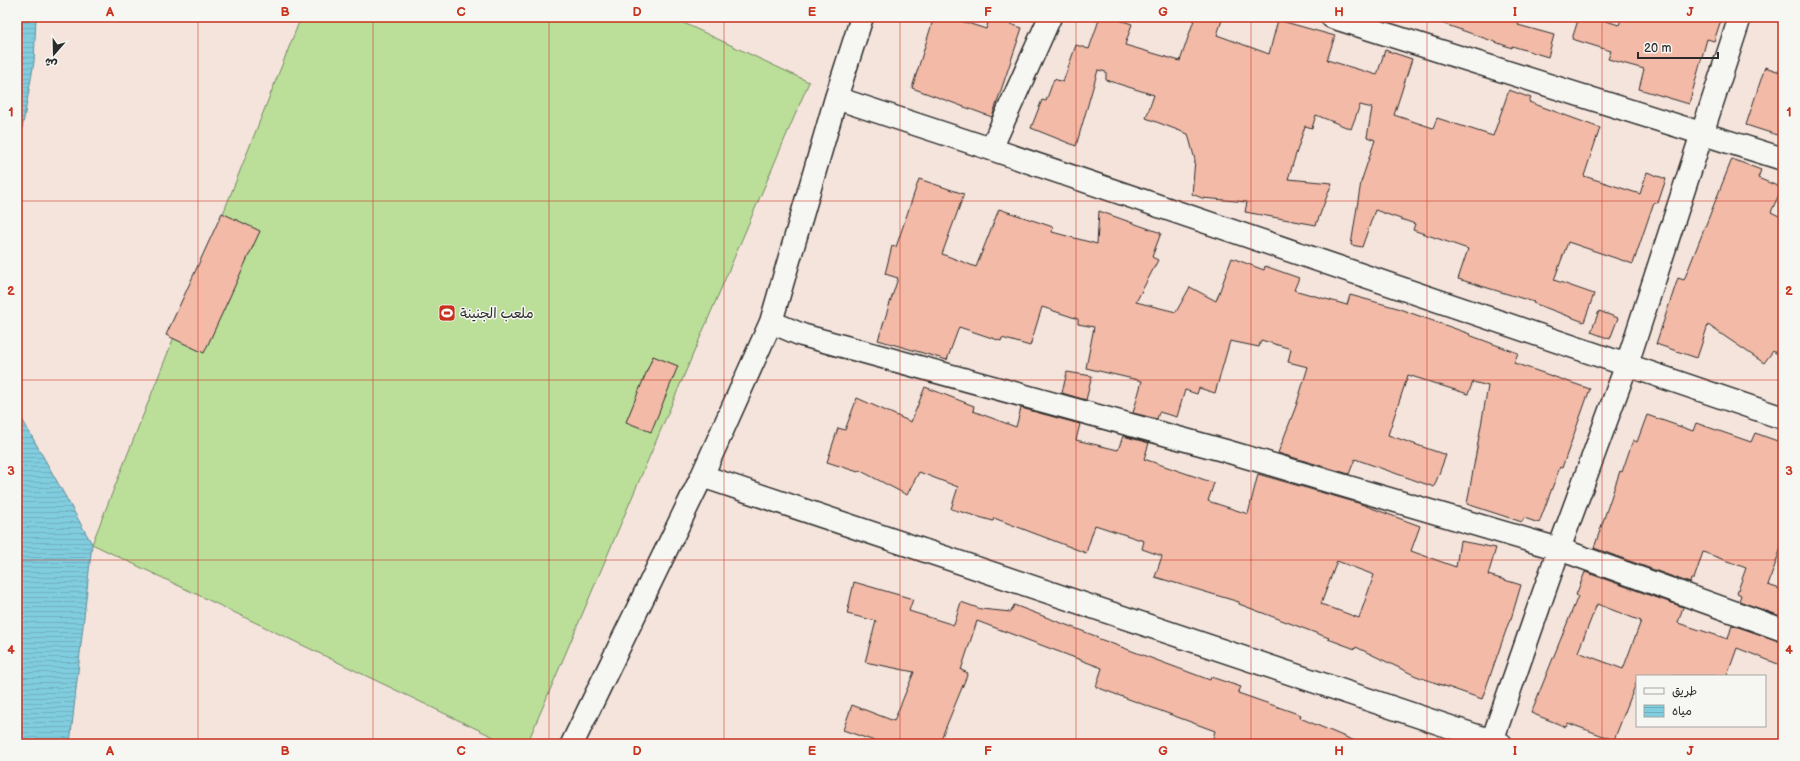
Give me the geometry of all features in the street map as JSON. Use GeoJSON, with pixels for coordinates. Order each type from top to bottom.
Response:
{"type":"FeatureCollection","features":[{"type":"Feature","properties":{"kind":"street"},"geometry":{"type":"LineString","coordinates":[[572,744],[702,476],[771,322],[836,98],[862,17]]}},
{"type":"Feature","properties":{"kind":"street"},"geometry":{"type":"LineString","coordinates":[[991,149],[1050,17]]}},
{"type":"Feature","properties":{"kind":"street"},"geometry":{"type":"LineString","coordinates":[[1332,17],[1783,159]]}},
{"type":"Feature","properties":{"kind":"street"},"geometry":{"type":"LineString","coordinates":[[702,476],[1495,743],[1559,549],[1626,364],[1740,17]]}},
{"type":"Feature","properties":{"kind":"street"},"geometry":{"type":"LineString","coordinates":[[836,98],[991,149],[1783,418]]}},
{"type":"Feature","properties":{"kind":"street"},"geometry":{"type":"LineString","coordinates":[[771,322],[802,335],[1226,451],[1559,549],[1783,630]]}},
{"type":"Feature","properties":{"kind":"green space","name":"ملعب الجنينة"},"geometry":{"type":"Polygon","coordinates":[[[301,17],[671,17],[809,82],[527,744],[508,744],[92,544],[301,17]]]}},
{"type":"Feature","properties":{"kind":"water"},"geometry":{"type":"Polygon","coordinates":[[[17,17],[36,17],[34,62],[17,158],[17,17]]]}},
{"type":"Feature","properties":{"kind":"water"},"geometry":{"type":"Polygon","coordinates":[[[17,410],[92,544],[70,744],[17,744],[17,410]]]}},
{"type":"Feature","properties":{"kind":"building"},"geometry":{"type":"Polygon","coordinates":[[[934,17],[949,17],[986,29],[990,17],[1022,28],[992,117],[912,88],[934,17]]]}},
{"type":"Feature","properties":{"kind":"building"},"geometry":{"type":"Polygon","coordinates":[[[1100,17],[1110,17],[1132,24],[1125,45],[1180,61],[1195,17],[1223,17],[1217,35],[1269,54],[1278,20],[1335,36],[1327,60],[1377,75],[1385,50],[1412,59],[1394,115],[1433,128],[1437,118],[1493,136],[1509,90],[1531,98],[1529,102],[1600,128],[1584,176],[1640,194],[1647,172],[1666,179],[1658,203],[1654,202],[1633,264],[1568,242],[1554,280],[1594,294],[1584,322],[1533,303],[1534,302],[1458,279],[1468,249],[1413,230],[1415,224],[1375,210],[1362,247],[1351,245],[1361,182],[1375,140],[1367,137],[1372,108],[1360,105],[1351,129],[1316,115],[1312,128],[1305,126],[1288,179],[1332,183],[1316,225],[1245,212],[1247,202],[1202,198],[1192,194],[1195,160],[1188,134],[1146,118],[1154,95],[1106,80],[1106,72],[1098,70],[1076,146],[1031,128],[1042,100],[1046,101],[1054,79],[1063,82],[1076,45],[1089,49],[1100,17]]]}},
{"type":"Feature","properties":{"kind":"building"},"geometry":{"type":"Polygon","coordinates":[[[1433,17],[1520,17],[1518,25],[1554,35],[1548,57],[1512,46],[1512,48],[1433,20],[1433,17]]]}},
{"type":"Feature","properties":{"kind":"building"},"geometry":{"type":"Polygon","coordinates":[[[1579,17],[1593,17],[1619,25],[1622,17],[1722,17],[1714,41],[1707,39],[1689,104],[1639,89],[1644,69],[1608,59],[1611,51],[1572,39],[1579,17]]]}},
{"type":"Feature","properties":{"kind":"building"},"geometry":{"type":"Polygon","coordinates":[[[1765,67],[1783,73],[1783,137],[1746,125],[1765,67]]]}},
{"type":"Feature","properties":{"kind":"building"},"geometry":{"type":"Polygon","coordinates":[[[1732,159],[1761,170],[1758,178],[1782,188],[1771,212],[1783,218],[1783,358],[1773,351],[1764,363],[1708,325],[1697,358],[1656,344],[1678,278],[1684,280],[1732,159]]]}},
{"type":"Feature","properties":{"kind":"building"},"geometry":{"type":"Polygon","coordinates":[[[919,179],[964,194],[942,254],[976,267],[999,209],[1053,227],[1052,232],[1097,244],[1099,211],[1161,233],[1152,257],[1158,260],[1136,302],[1176,312],[1190,287],[1216,301],[1232,258],[1264,270],[1265,266],[1299,278],[1294,290],[1347,305],[1350,295],[1394,307],[1470,334],[1469,335],[1518,353],[1514,363],[1590,389],[1562,468],[1560,467],[1539,523],[1524,518],[1522,522],[1467,504],[1488,386],[1473,382],[1468,394],[1408,375],[1388,435],[1446,455],[1434,487],[1355,459],[1349,474],[1278,453],[1296,406],[1308,367],[1288,362],[1291,349],[1261,340],[1259,347],[1230,341],[1215,393],[1199,388],[1197,394],[1185,390],[1177,417],[1159,412],[1157,419],[1133,413],[1142,381],[1086,368],[1094,327],[1078,324],[1078,319],[1042,307],[1030,346],[1002,338],[1001,341],[959,327],[947,360],[878,340],[898,278],[885,274],[892,246],[896,247],[919,179]]]}},
{"type":"Feature","properties":{"kind":"building"},"geometry":{"type":"Polygon","coordinates":[[[222,213],[260,231],[204,353],[166,335],[222,213]]]}},
{"type":"Feature","properties":{"kind":"building"},"geometry":{"type":"Polygon","coordinates":[[[1599,311],[1618,318],[1610,339],[1591,332],[1599,311]]]}},
{"type":"Feature","properties":{"kind":"building"},"geometry":{"type":"Polygon","coordinates":[[[653,356],[678,366],[651,432],[626,422],[653,356]]]}},
{"type":"Feature","properties":{"kind":"building"},"geometry":{"type":"Polygon","coordinates":[[[1067,372],[1092,376],[1086,400],[1062,393],[1067,372]]]}},
{"type":"Feature","properties":{"kind":"building"},"geometry":{"type":"Polygon","coordinates":[[[925,387],[974,406],[973,411],[1016,427],[1021,408],[1080,424],[1076,440],[1118,450],[1123,436],[1149,443],[1144,459],[1214,483],[1208,501],[1248,514],[1258,474],[1358,503],[1420,526],[1411,551],[1456,567],[1460,541],[1496,548],[1488,575],[1521,585],[1511,619],[1482,699],[1416,676],[1356,647],[1355,649],[1328,639],[1329,638],[1239,604],[1239,602],[1155,577],[1162,556],[1142,549],[1144,541],[1095,525],[1086,553],[994,518],[993,521],[951,509],[958,487],[919,472],[907,495],[859,470],[858,472],[827,462],[838,428],[845,430],[857,398],[911,422],[925,387]],[[1337,561],[1321,604],[1359,618],[1374,575],[1337,561]]]}},
{"type":"Feature","properties":{"kind":"building"},"geometry":{"type":"Polygon","coordinates":[[[1647,415],[1693,431],[1696,423],[1751,442],[1755,433],[1783,443],[1783,542],[1768,585],[1783,590],[1783,617],[1739,601],[1741,595],[1737,593],[1746,568],[1703,552],[1694,579],[1691,579],[1690,583],[1594,548],[1620,471],[1622,472],[1633,440],[1637,442],[1647,415]]]}},
{"type":"Feature","properties":{"kind":"building"},"geometry":{"type":"Polygon","coordinates":[[[1585,572],[1683,607],[1678,623],[1728,639],[1732,625],[1783,642],[1783,666],[1737,648],[1727,675],[1636,675],[1636,684],[1614,740],[1568,723],[1566,727],[1531,713],[1578,596],[1576,595],[1585,572]],[[1597,604],[1578,652],[1623,669],[1641,621],[1597,604]]]}},
{"type":"Feature","properties":{"kind":"building"},"geometry":{"type":"Polygon","coordinates":[[[854,582],[913,599],[909,611],[954,625],[961,602],[981,609],[1011,612],[1014,605],[1210,680],[1211,677],[1241,687],[1238,693],[1301,715],[1300,718],[1362,744],[1211,744],[1215,731],[1096,687],[1102,668],[977,621],[961,670],[968,673],[939,744],[883,744],[843,730],[852,705],[894,721],[914,672],[865,662],[876,621],[847,614],[854,582]]]}},
{"type":"Feature","properties":{"kind":"place","name":"ملعب الجنينة"},"geometry":{"type":"Point","coordinates":[447,313]}}]}
